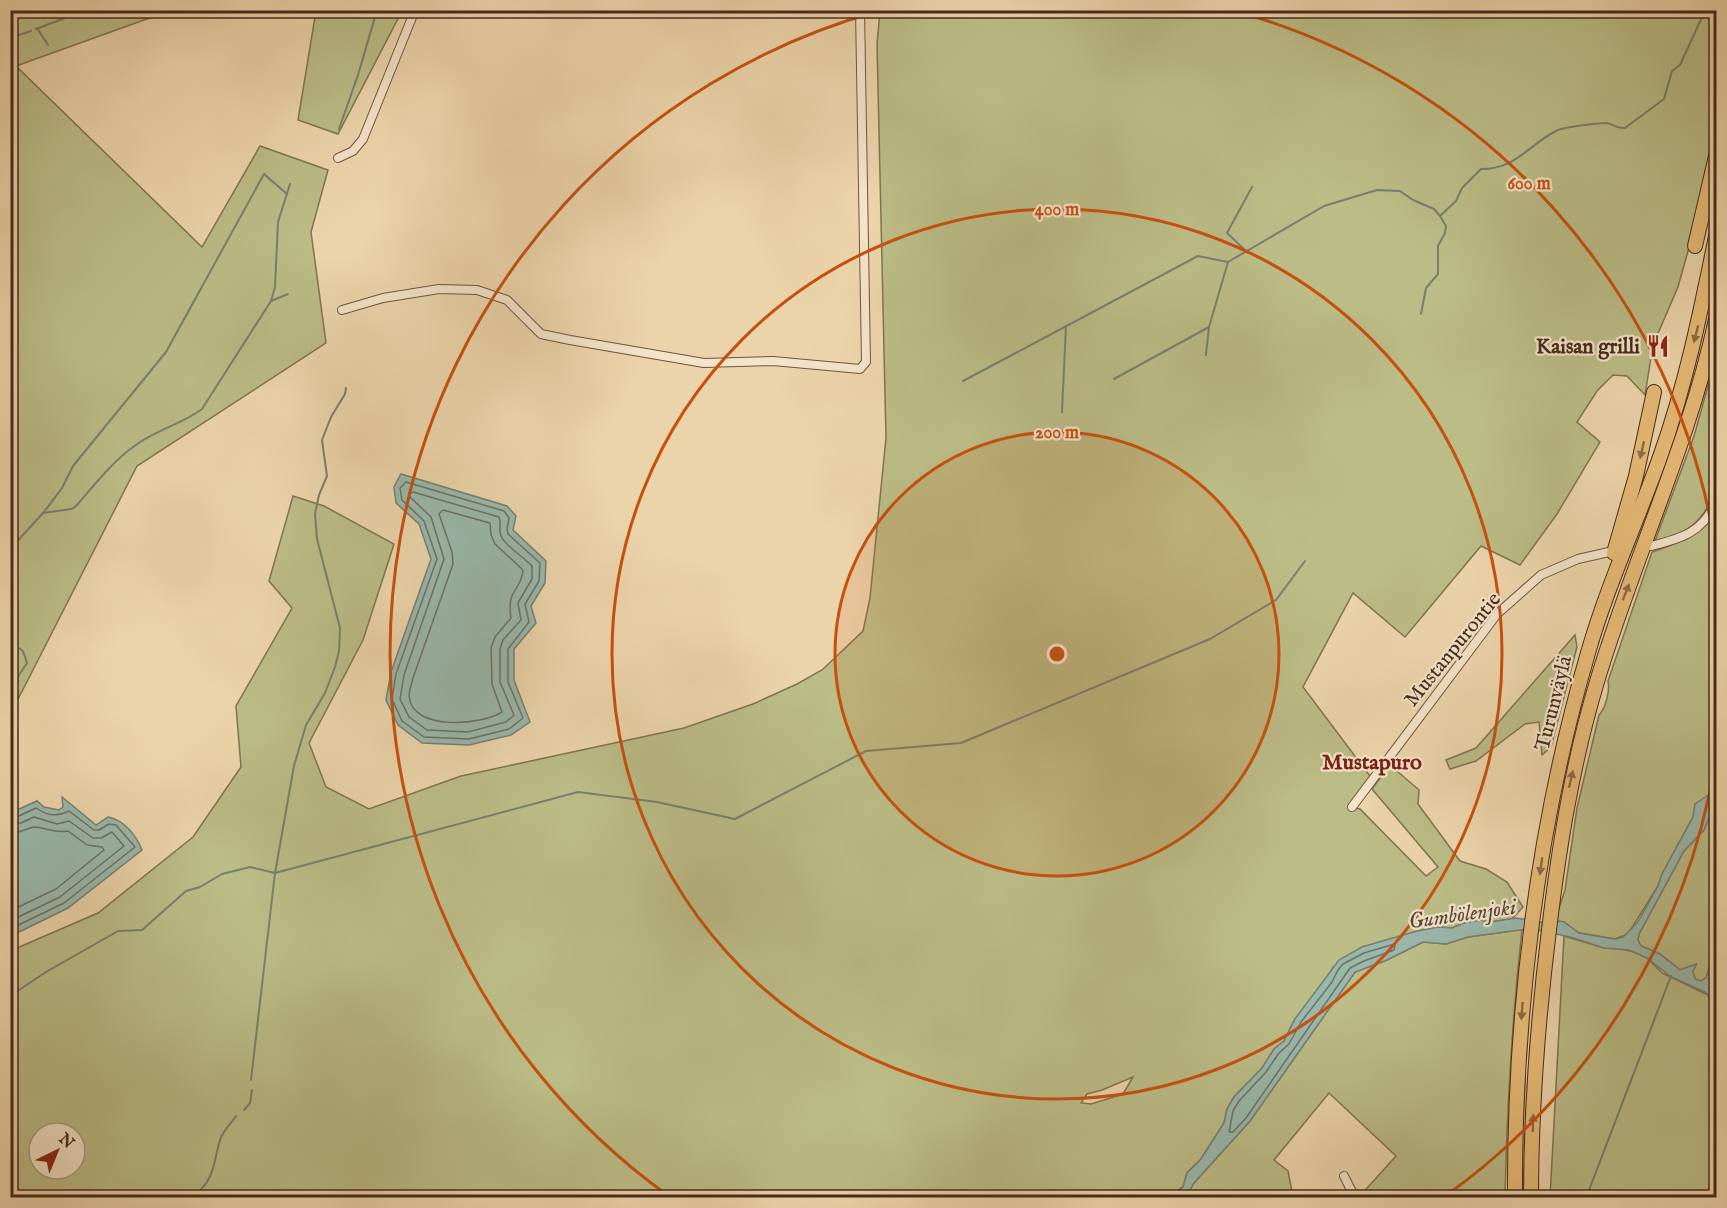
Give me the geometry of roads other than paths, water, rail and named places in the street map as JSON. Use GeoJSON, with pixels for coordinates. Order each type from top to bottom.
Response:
{"type":"FeatureCollection","features":[{"type":"Feature","properties":{"kind":"highway"},"geometry":{"type":"LineString","coordinates":[[1695,246],[1716,156]]}},
{"type":"Feature","properties":{"kind":"highway","name":"Turunväylä"},"geometry":{"type":"LineString","coordinates":[[1515,1197],[1517,1086],[1522,1005],[1545,834],[1555,781],[1588,651],[1678,402],[1700,316],[1716,236]]}},
{"type":"Feature","properties":{"kind":"highway","name":"Turunväylä"},"geometry":{"type":"LineString","coordinates":[[1531,1197],[1534,1089],[1540,1006],[1570,783],[1595,686],[1694,407],[1716,319]]}},
{"type":"Feature","properties":{"kind":"highway"},"geometry":{"type":"LineString","coordinates":[[1588,651],[1636,476],[1654,392]]}},
{"type":"Feature","properties":{"kind":"street"},"geometry":{"type":"LineString","coordinates":[[338,158],[353,151],[363,139],[415,10]]}},
{"type":"Feature","properties":{"kind":"street"},"geometry":{"type":"LineString","coordinates":[[342,310],[383,298],[439,289],[477,290],[507,300],[541,334],[570,340],[704,363],[773,361],[860,369],[866,362],[860,10]]}},
{"type":"Feature","properties":{"kind":"street"},"geometry":{"type":"LineString","coordinates":[[1651,546],[1688,535],[1701,526],[1711,514],[1716,502]]}},
{"type":"Feature","properties":{"kind":"street","name":"Mustanpurontie"},"geometry":{"type":"LineString","coordinates":[[1352,807],[1497,614],[1541,575],[1578,559],[1609,552]]}},
{"type":"Feature","properties":{"kind":"street"},"geometry":{"type":"LineString","coordinates":[[1344,1176],[1355,1197]]}},
{"type":"Feature","properties":{"kind":"water"},"geometry":{"type":"Polygon","coordinates":[[[401,474],[507,506],[516,516],[513,530],[546,561],[545,583],[531,606],[536,623],[514,649],[514,680],[530,722],[511,735],[469,745],[422,743],[398,725],[386,700],[391,672],[431,559],[419,524],[396,503],[394,487],[401,474]]]}},
{"type":"Feature","properties":{"kind":"water"},"geometry":{"type":"Polygon","coordinates":[[[1716,793],[1716,813],[1709,818],[1704,830],[1684,851],[1639,934],[1638,940],[1641,946],[1660,954],[1680,970],[1696,964],[1693,971],[1695,979],[1701,981],[1706,978],[1716,945],[1716,1010],[1714,1011],[1705,992],[1671,977],[1647,958],[1629,950],[1604,948],[1570,937],[1527,929],[1468,937],[1446,944],[1423,942],[1387,960],[1355,972],[1250,1121],[1194,1183],[1186,1197],[1166,1198],[1183,1187],[1187,1173],[1201,1159],[1224,1123],[1227,1109],[1234,1097],[1262,1068],[1274,1049],[1284,1041],[1295,1019],[1339,960],[1362,947],[1417,931],[1438,927],[1452,928],[1481,920],[1490,922],[1516,918],[1553,924],[1559,921],[1579,933],[1615,939],[1623,937],[1638,922],[1658,886],[1662,874],[1693,817],[1695,804],[1716,793]]]}},
{"type":"Feature","properties":{"kind":"water"},"geometry":{"type":"Polygon","coordinates":[[[62,797],[96,825],[108,817],[119,821],[133,834],[142,850],[68,908],[11,936],[11,810],[17,810],[37,801],[44,807],[59,810],[63,807],[62,797]]]}},
{"type":"Feature","properties":{"kind":"waterway"},"geometry":{"type":"LineString","coordinates":[[36,29],[86,10]]}},
{"type":"Feature","properties":{"kind":"waterway"},"geometry":{"type":"LineString","coordinates":[[339,129],[377,10]]}},
{"type":"Feature","properties":{"kind":"waterway"},"geometry":{"type":"LineString","coordinates":[[1440,216],[1456,201],[1462,188],[1481,169],[1493,168],[1513,161],[1546,137],[1560,130],[1581,125],[1607,123],[1625,128],[1664,99],[1672,71],[1680,65],[1703,15],[1708,10]]}},
{"type":"Feature","properties":{"kind":"waterway"},"geometry":{"type":"LineString","coordinates":[[37,28],[48,45]]}},
{"type":"Feature","properties":{"kind":"waterway"},"geometry":{"type":"LineString","coordinates":[[10,38],[31,31]]}},
{"type":"Feature","properties":{"kind":"waterway"},"geometry":{"type":"LineString","coordinates":[[44,512],[62,488],[73,466],[166,352],[264,174],[287,194]]}},
{"type":"Feature","properties":{"kind":"waterway"},"geometry":{"type":"LineString","coordinates":[[10,549],[43,513],[75,507],[110,468],[141,441],[202,409],[271,301],[275,287],[278,222],[290,184]]}},
{"type":"Feature","properties":{"kind":"waterway"},"geometry":{"type":"LineString","coordinates":[[1246,251],[1227,233],[1252,187]]}},
{"type":"Feature","properties":{"kind":"waterway"},"geometry":{"type":"LineString","coordinates":[[1228,262],[1324,206],[1377,190],[1400,191],[1413,200],[1434,209],[1446,226],[1438,246],[1438,274],[1426,288],[1421,314]]}},
{"type":"Feature","properties":{"kind":"waterway"},"geometry":{"type":"LineString","coordinates":[[963,381],[1198,256],[1228,262]]}},
{"type":"Feature","properties":{"kind":"waterway"},"geometry":{"type":"LineString","coordinates":[[1206,355],[1209,327],[1228,262]]}},
{"type":"Feature","properties":{"kind":"waterway"},"geometry":{"type":"LineString","coordinates":[[271,301],[288,294]]}},
{"type":"Feature","properties":{"kind":"waterway"},"geometry":{"type":"LineString","coordinates":[[1062,412],[1066,326]]}},
{"type":"Feature","properties":{"kind":"waterway"},"geometry":{"type":"LineString","coordinates":[[1114,379],[1209,327]]}},
{"type":"Feature","properties":{"kind":"waterway"},"geometry":{"type":"LineString","coordinates":[[251,1080],[275,873],[294,766],[306,725],[325,693],[339,651],[340,628],[317,539],[315,514],[319,495],[327,476],[322,440],[346,388]]}},
{"type":"Feature","properties":{"kind":"waterway"},"geometry":{"type":"LineString","coordinates":[[10,996],[46,972],[118,931],[142,930],[186,891],[200,887],[222,874],[250,867],[275,873],[578,792],[657,802],[735,819],[866,751],[961,743],[1210,639],[1276,600],[1305,561]]}},
{"type":"Feature","properties":{"kind":"waterway"},"geometry":{"type":"LineString","coordinates":[[10,688],[27,663],[23,651],[19,648]]}},
{"type":"Feature","properties":{"kind":"waterway"},"geometry":{"type":"LineString","coordinates":[[1586,1198],[1671,976]]}},
{"type":"Feature","properties":{"kind":"waterway"},"geometry":{"type":"LineString","coordinates":[[244,1110],[250,1103],[252,1090]]}},
{"type":"Feature","properties":{"kind":"waterway"},"geometry":{"type":"LineString","coordinates":[[199,1198],[198,1192],[204,1187],[211,1174],[221,1136],[236,1116]]}},
{"type":"Feature","properties":{"kind":"place","name":"Kaisan grilli"},"geometry":{"type":"Point","coordinates":[1658,346]}},
{"type":"Feature","properties":{"kind":"district","name":"Mustapuro"},"geometry":{"type":"Point","coordinates":[1372,761]}},
{"type":"Feature","properties":{"kind":"water label","name":"Gumbölenjoki"},"geometry":{"type":"Point","coordinates":[1462,913]}}]}
